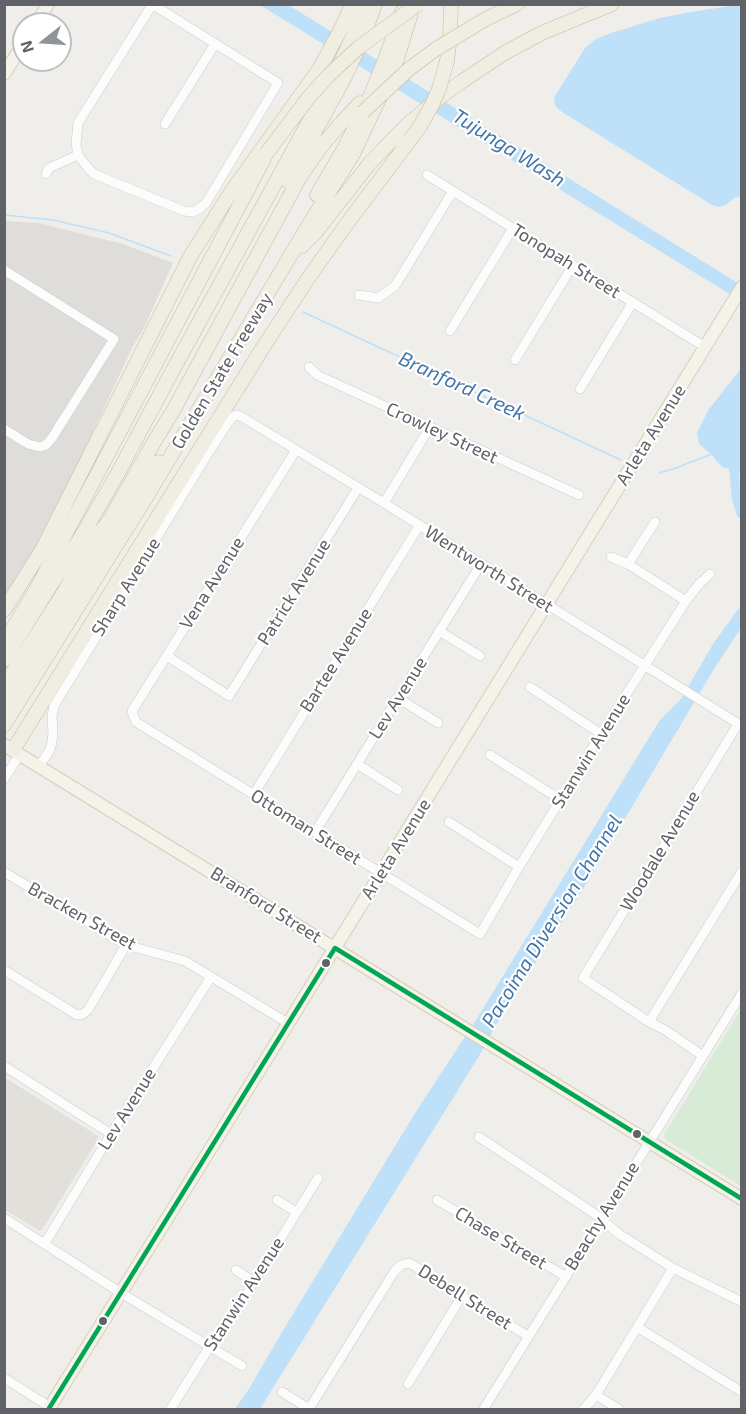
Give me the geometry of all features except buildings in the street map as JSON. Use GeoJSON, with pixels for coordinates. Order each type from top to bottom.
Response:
{"type":"FeatureCollection","features":[{"type":"Feature","properties":{"kind":"highway"},"geometry":{"type":"LineString","coordinates":[[352,4],[354,30]]}},
{"type":"Feature","properties":{"kind":"highway"},"geometry":{"type":"LineString","coordinates":[[100,532],[341,73],[364,4]]}},
{"type":"Feature","properties":{"kind":"highway"},"geometry":{"type":"LineString","coordinates":[[4,610],[42,550],[190,257],[231,192],[320,68],[375,4]]}},
{"type":"Feature","properties":{"kind":"highway"},"geometry":{"type":"LineString","coordinates":[[390,63],[404,4]]}},
{"type":"Feature","properties":{"kind":"highway","name":"Golden State Freeway"},"geometry":{"type":"LineString","coordinates":[[6,723],[147,496],[353,154],[410,17],[412,4]]}},
{"type":"Feature","properties":{"kind":"highway"},"geometry":{"type":"LineString","coordinates":[[4,643],[43,576],[266,154],[309,97],[329,75],[358,48],[418,4]]}},
{"type":"Feature","properties":{"kind":"highway"},"geometry":{"type":"LineString","coordinates":[[12,750],[262,349],[357,209],[419,128],[434,103],[447,61],[451,4]]}},
{"type":"Feature","properties":{"kind":"highway"},"geometry":{"type":"LineString","coordinates":[[482,16],[497,4]]}},
{"type":"Feature","properties":{"kind":"highway"},"geometry":{"type":"LineString","coordinates":[[148,476],[174,422],[306,181],[362,108],[405,63],[431,43],[482,16],[517,4]]}},
{"type":"Feature","properties":{"kind":"highway"},"geometry":{"type":"LineString","coordinates":[[290,257],[316,232],[370,163],[407,126],[443,95],[506,52],[544,32],[612,4]]}},
{"type":"Feature","properties":{"kind":"highway"},"geometry":{"type":"LineString","coordinates":[[4,660],[84,532],[166,381],[341,73]]}},
{"type":"Feature","properties":{"kind":"highway"},"geometry":{"type":"LineString","coordinates":[[4,706],[212,372],[345,147],[367,104],[381,85]]}},
{"type":"Feature","properties":{"kind":"highway"},"geometry":{"type":"LineString","coordinates":[[4,686],[109,521],[173,411],[300,177],[342,122],[362,108]]}},
{"type":"Feature","properties":{"kind":"main road","name":"Arleta Avenue"},"geometry":{"type":"LineString","coordinates":[[49,1408],[741,287]]}},
{"type":"Feature","properties":{"kind":"main road","name":"Branford Street"},"geometry":{"type":"LineString","coordinates":[[12,750],[741,1199]]}},
{"type":"Feature","properties":{"kind":"street"},"geometry":{"type":"LineString","coordinates":[[152,5],[278,83],[206,203],[192,212],[184,211],[94,174],[78,155],[76,144],[78,123],[152,5]]}},
{"type":"Feature","properties":{"kind":"street"},"geometry":{"type":"LineString","coordinates":[[165,124],[215,45]]}},
{"type":"Feature","properties":{"kind":"street"},"geometry":{"type":"LineString","coordinates":[[46,174],[49,168],[78,155]]}},
{"type":"Feature","properties":{"kind":"street","name":"Tonopah Street"},"geometry":{"type":"LineString","coordinates":[[427,175],[705,347]]}},
{"type":"Feature","properties":{"kind":"street"},"geometry":{"type":"LineString","coordinates":[[359,295],[378,298],[395,286],[453,191]]}},
{"type":"Feature","properties":{"kind":"street"},"geometry":{"type":"LineString","coordinates":[[450,331],[513,228]]}},
{"type":"Feature","properties":{"kind":"street"},"geometry":{"type":"LineString","coordinates":[[515,360],[573,265]]}},
{"type":"Feature","properties":{"kind":"street"},"geometry":{"type":"LineString","coordinates":[[4,270],[114,339],[46,445],[40,447],[28,444],[4,429]]}},
{"type":"Feature","properties":{"kind":"street"},"geometry":{"type":"LineString","coordinates":[[580,389],[633,302]]}},
{"type":"Feature","properties":{"kind":"street","name":"Crowley Street"},"geometry":{"type":"LineString","coordinates":[[309,367],[317,375],[579,495]]}},
{"type":"Feature","properties":{"kind":"street","name":"Wentworth Street"},"geometry":{"type":"LineString","coordinates":[[234,416],[242,417],[384,503],[740,725]]}},
{"type":"Feature","properties":{"kind":"street","name":"Sharp Avenue"},"geometry":{"type":"LineString","coordinates":[[39,766],[50,750],[54,706],[214,444],[234,416]]}},
{"type":"Feature","properties":{"kind":"street"},"geometry":{"type":"LineString","coordinates":[[384,503],[430,428]]}},
{"type":"Feature","properties":{"kind":"street","name":"Vena Avenue"},"geometry":{"type":"LineString","coordinates":[[134,717],[132,711],[296,450]]}},
{"type":"Feature","properties":{"kind":"street","name":"Patrick Avenue"},"geometry":{"type":"LineString","coordinates":[[167,656],[229,696],[358,488]]}},
{"type":"Feature","properties":{"kind":"street"},"geometry":{"type":"LineString","coordinates":[[628,564],[656,522]]}},
{"type":"Feature","properties":{"kind":"street","name":"Bartee Avenue"},"geometry":{"type":"LineString","coordinates":[[254,794],[419,526]]}},
{"type":"Feature","properties":{"kind":"street"},"geometry":{"type":"LineString","coordinates":[[611,558],[628,564],[686,601]]}},
{"type":"Feature","properties":{"kind":"street","name":"Lev Avenue"},"geometry":{"type":"LineString","coordinates":[[315,832],[481,564]]}},
{"type":"Feature","properties":{"kind":"street","name":"Stanwin Avenue"},"geometry":{"type":"LineString","coordinates":[[480,934],[601,734],[686,601],[710,574]]}},
{"type":"Feature","properties":{"kind":"street"},"geometry":{"type":"LineString","coordinates":[[439,631],[480,656]]}},
{"type":"Feature","properties":{"kind":"street"},"geometry":{"type":"LineString","coordinates":[[530,687],[601,734]]}},
{"type":"Feature","properties":{"kind":"street"},"geometry":{"type":"LineString","coordinates":[[398,698],[438,723]]}},
{"type":"Feature","properties":{"kind":"street","name":"Ottoman Street"},"geometry":{"type":"LineString","coordinates":[[134,717],[136,722],[480,934]]}},
{"type":"Feature","properties":{"kind":"street","name":"Woodale Avenue"},"geometry":{"type":"LineString","coordinates":[[649,1022],[583,978],[740,725]]}},
{"type":"Feature","properties":{"kind":"street"},"geometry":{"type":"LineString","coordinates":[[4,779],[12,750]]}},
{"type":"Feature","properties":{"kind":"street"},"geometry":{"type":"LineString","coordinates":[[490,754],[561,800]]}},
{"type":"Feature","properties":{"kind":"street"},"geometry":{"type":"LineString","coordinates":[[357,764],[398,790]]}},
{"type":"Feature","properties":{"kind":"street"},"geometry":{"type":"LineString","coordinates":[[449,822],[519,867]]}},
{"type":"Feature","properties":{"kind":"street"},"geometry":{"type":"LineString","coordinates":[[703,1056],[649,1022],[741,871]]}},
{"type":"Feature","properties":{"kind":"street","name":"Bracken Street"},"geometry":{"type":"LineString","coordinates":[[4,872],[126,945],[184,961],[288,1023]]}},
{"type":"Feature","properties":{"kind":"street"},"geometry":{"type":"LineString","coordinates":[[4,970],[76,1015],[83,1014],[88,1011],[126,945]]}},
{"type":"Feature","properties":{"kind":"street","name":"Lev Avenue"},"geometry":{"type":"LineString","coordinates":[[45,1243],[211,977]]}},
{"type":"Feature","properties":{"kind":"street","name":"Beachy Avenue"},"geometry":{"type":"LineString","coordinates":[[483,1410],[741,993]]}},
{"type":"Feature","properties":{"kind":"street"},"geometry":{"type":"LineString","coordinates":[[4,1066],[111,1134]]}},
{"type":"Feature","properties":{"kind":"street"},"geometry":{"type":"LineString","coordinates":[[479,1137],[595,1214],[619,1234],[673,1268],[741,1302]]}},
{"type":"Feature","properties":{"kind":"street","name":"Stanwin Avenue"},"geometry":{"type":"LineString","coordinates":[[170,1410],[210,1346],[233,1316],[318,1178]]}},
{"type":"Feature","properties":{"kind":"street"},"geometry":{"type":"LineString","coordinates":[[277,1200],[296,1212]]}},
{"type":"Feature","properties":{"kind":"street","name":"Chase Street"},"geometry":{"type":"LineString","coordinates":[[437,1200],[565,1276]]}},
{"type":"Feature","properties":{"kind":"street"},"geometry":{"type":"LineString","coordinates":[[4,1218],[121,1293],[242,1366]]}},
{"type":"Feature","properties":{"kind":"street","name":"Debell Street"},"geometry":{"type":"LineString","coordinates":[[310,1409],[401,1264],[410,1263],[528,1336]]}},
{"type":"Feature","properties":{"kind":"street"},"geometry":{"type":"LineString","coordinates":[[583,1410],[596,1395],[673,1268]]}},
{"type":"Feature","properties":{"kind":"street"},"geometry":{"type":"LineString","coordinates":[[236,1270],[254,1282]]}},
{"type":"Feature","properties":{"kind":"street"},"geometry":{"type":"LineString","coordinates":[[408,1384],[462,1296]]}},
{"type":"Feature","properties":{"kind":"street"},"geometry":{"type":"LineString","coordinates":[[637,1327],[741,1392]]}},
{"type":"Feature","properties":{"kind":"street"},"geometry":{"type":"LineString","coordinates":[[4,1378],[49,1408]]}},
{"type":"Feature","properties":{"kind":"street"},"geometry":{"type":"LineString","coordinates":[[282,1392],[310,1409]]}},
{"type":"Feature","properties":{"kind":"street"},"geometry":{"type":"LineString","coordinates":[[596,1395],[620,1410]]}},
{"type":"Feature","properties":{"kind":"shaded area"},"geometry":{"type":"Polygon","coordinates":[[[5,221],[38,223],[123,244],[173,263],[48,528],[5,599],[5,221]]]}},
{"type":"Feature","properties":{"kind":"shaded area"},"geometry":{"type":"Polygon","coordinates":[[[4,1077],[98,1136],[40,1231],[5,1210],[4,1077]]]}},
{"type":"Feature","properties":{"kind":"green space"},"geometry":{"type":"Polygon","coordinates":[[[741,1009],[741,1186],[665,1139],[664,1135],[741,1009]]]}},
{"type":"Feature","properties":{"kind":"water","name":"Tujunga Wash"},"geometry":{"type":"Polygon","coordinates":[[[260,5],[288,5],[329,30],[741,285],[741,301],[260,5]]]}},
{"type":"Feature","properties":{"kind":"water"},"geometry":{"type":"Polygon","coordinates":[[[742,5],[741,198],[736,197],[719,207],[712,205],[556,107],[555,96],[585,48],[596,39],[660,18],[742,5]]]}},
{"type":"Feature","properties":{"kind":"water"},"geometry":{"type":"Polygon","coordinates":[[[741,369],[742,471],[739,471],[741,520],[737,516],[732,500],[729,469],[717,462],[699,444],[697,433],[709,409],[741,369]]]}},
{"type":"Feature","properties":{"kind":"water","name":"Pacoima Diversion Channel"},"geometry":{"type":"Polygon","coordinates":[[[741,605],[741,628],[714,669],[583,889],[500,1018],[479,1056],[260,1409],[234,1410],[249,1389],[417,1110],[476,1020],[660,720],[681,699],[713,644],[741,605]]]}},
{"type":"Feature","properties":{"kind":"waterway","name":"Branford Creek"},"geometry":{"type":"LineString","coordinates":[[4,215],[53,220],[109,233],[171,256]]}},
{"type":"Feature","properties":{"kind":"waterway","name":"Branford Creek"},"geometry":{"type":"LineString","coordinates":[[303,312],[621,460]]}},
{"type":"Feature","properties":{"kind":"waterway","name":"Branford Creek"},"geometry":{"type":"LineString","coordinates":[[659,473],[712,454]]}},
{"type":"Feature","properties":{"kind":"transit line"},"geometry":{"type":"LineString","coordinates":[[48,1410],[335,948],[742,1199]]}}]}
